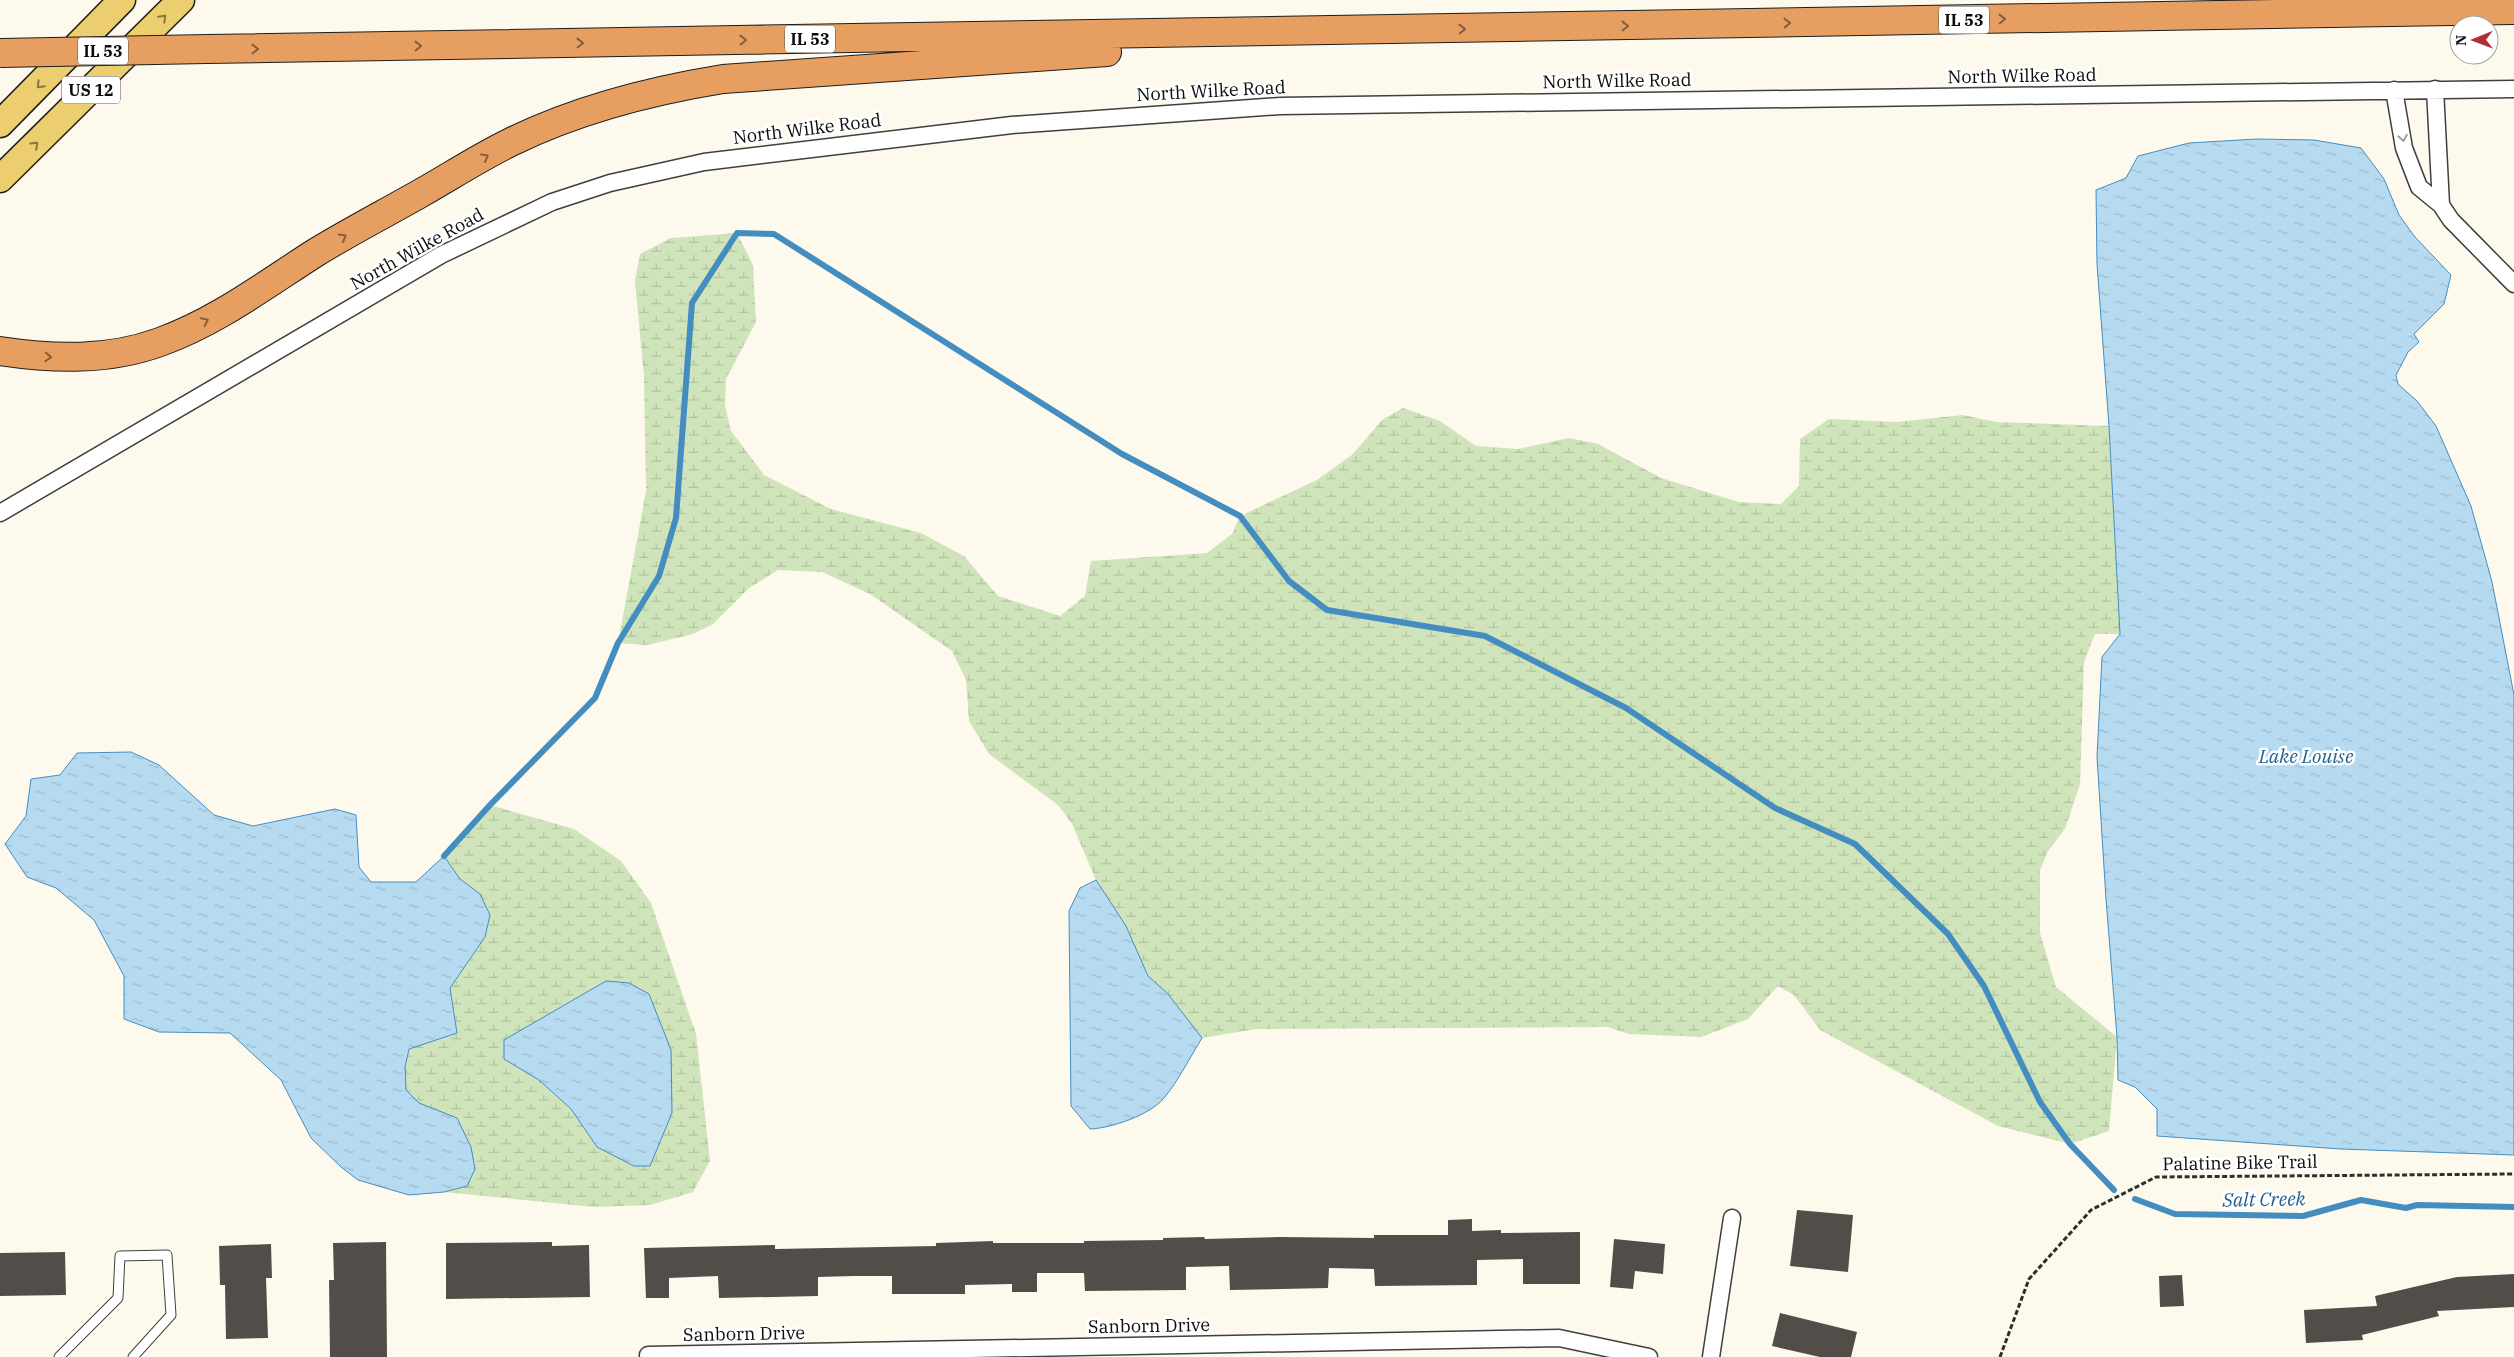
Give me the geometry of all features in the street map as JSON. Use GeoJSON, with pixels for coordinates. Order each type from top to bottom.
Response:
{"type":"FeatureCollection","features":[{"type":"Feature","properties":{"kind":"highway","name":"IL 53"},"geometry":{"type":"LineString","coordinates":[[0,53],[2514,10]]}},
{"type":"Feature","properties":{"kind":"highway"},"geometry":{"type":"LineString","coordinates":[[0,351],[44,358],[81,358],[160,342],[216,316],[324,248],[510,142],[572,115],[668,88],[723,79],[1414,29]]}},
{"type":"Feature","properties":{"kind":"main road","name":"US 12"},"geometry":{"type":"LineString","coordinates":[[0,124],[122,0]]}},
{"type":"Feature","properties":{"kind":"main road","name":"US 12"},"geometry":{"type":"LineString","coordinates":[[0,179],[181,0]]}},
{"type":"Feature","properties":{"kind":"street"},"geometry":{"type":"LineString","coordinates":[[2435,89],[2440,205]]}},
{"type":"Feature","properties":{"kind":"street","name":"North Wilke Road"},"geometry":{"type":"LineString","coordinates":[[0,513],[441,255],[552,202],[610,183],[704,162],[1012,125],[1280,106],[2514,89]]}},
{"type":"Feature","properties":{"kind":"street"},"geometry":{"type":"LineString","coordinates":[[2394,90],[2404,148],[2419,187],[2440,205],[2451,220],[2514,284]]}},
{"type":"Feature","properties":{"kind":"street"},"geometry":{"type":"LineString","coordinates":[[1711,1357],[1732,1218]]}},
{"type":"Feature","properties":{"kind":"street","name":"Sanborn Drive"},"geometry":{"type":"LineString","coordinates":[[648,1355],[779,1355],[1559,1338],[1649,1357]]}},
{"type":"Feature","properties":{"kind":"lane"},"geometry":{"type":"LineString","coordinates":[[59,1357],[118,1298],[120,1256],[168,1255],[171,1315],[133,1357]]}},
{"type":"Feature","properties":{"kind":"path","name":"Palatine Bike Trail"},"geometry":{"type":"LineString","coordinates":[[2000,1357],[2029,1279],[2091,1210],[2156,1177],[2514,1174]]}},
{"type":"Feature","properties":{"kind":"green space"},"geometry":{"type":"Polygon","coordinates":[[[737,233],[753,265],[756,322],[726,379],[725,406],[731,431],[764,475],[831,509],[921,533],[964,556],[998,596],[1060,616],[1085,596],[1091,561],[1207,553],[1232,534],[1240,516],[1317,480],[1353,454],[1382,420],[1403,408],[1440,421],[1476,446],[1518,449],[1569,438],[1598,444],[1661,478],[1739,502],[1781,504],[1799,486],[1800,439],[1829,419],[1897,422],[1963,415],[1996,422],[2109,426],[2120,634],[2095,634],[2084,662],[2080,784],[2065,829],[2048,851],[2040,870],[2040,933],[2056,987],[2117,1037],[2109,1131],[2070,1144],[1998,1126],[1820,1030],[1794,995],[1778,986],[1748,1019],[1701,1037],[1629,1034],[1608,1027],[1256,1029],[1202,1038],[1168,994],[1148,976],[1126,926],[1096,880],[1072,824],[1058,805],[989,754],[969,721],[966,680],[952,651],[870,594],[822,572],[778,570],[749,588],[713,624],[693,634],[647,645],[618,643],[646,491],[644,376],[635,281],[640,254],[671,238],[737,233]]]}},
{"type":"Feature","properties":{"kind":"green space"},"geometry":{"type":"Polygon","coordinates":[[[490,805],[574,829],[621,861],[651,903],[696,1034],[710,1161],[693,1192],[650,1205],[594,1207],[444,1192],[467,1186],[457,1118],[419,1103],[405,1090],[405,1067],[409,1049],[457,1033],[450,988],[485,937],[480,894],[460,879],[444,856],[490,805]],[[606,982],[504,1059],[539,1080],[571,1109],[597,1147],[606,982]]]}},
{"type":"Feature","properties":{"kind":"water","name":"Lake Louise"},"geometry":{"type":"Polygon","coordinates":[[[2257,139],[2314,140],[2361,148],[2384,179],[2399,215],[2415,237],[2451,275],[2444,304],[2414,334],[2419,342],[2408,352],[2396,375],[2398,384],[2417,401],[2436,426],[2471,506],[2492,582],[2514,695],[2514,1155],[2341,1149],[2157,1136],[2157,1109],[2135,1087],[2118,1080],[2117,1037],[2097,757],[2102,657],[2120,634],[2109,426],[2097,264],[2096,190],[2126,178],[2138,156],[2189,143],[2257,139]]]}},
{"type":"Feature","properties":{"kind":"water"},"geometry":{"type":"Polygon","coordinates":[[[131,752],[159,765],[214,815],[253,826],[335,809],[356,815],[359,867],[371,882],[416,882],[444,856],[460,879],[480,894],[490,915],[485,937],[450,988],[457,1033],[409,1049],[405,1067],[406,1090],[419,1103],[457,1118],[471,1147],[475,1169],[467,1186],[444,1192],[409,1195],[358,1180],[341,1167],[311,1138],[281,1080],[230,1033],[159,1032],[124,1019],[124,976],[94,920],[56,888],[27,877],[5,844],[26,816],[31,779],[60,775],[77,753],[131,752]]]}},
{"type":"Feature","properties":{"kind":"water"},"geometry":{"type":"Polygon","coordinates":[[[1096,880],[1126,926],[1148,976],[1168,994],[1202,1038],[1175,1084],[1158,1104],[1130,1120],[1090,1129],[1071,1106],[1069,911],[1080,888],[1096,880]]]}},
{"type":"Feature","properties":{"kind":"water"},"geometry":{"type":"Polygon","coordinates":[[[606,981],[629,983],[649,994],[671,1050],[672,1113],[650,1166],[634,1166],[597,1147],[571,1109],[539,1080],[504,1059],[504,1040],[606,981]]]}},
{"type":"Feature","properties":{"kind":"building"},"geometry":{"type":"Polygon","coordinates":[[[1797,1210],[1853,1215],[1848,1272],[1790,1266],[1797,1210]]]}},
{"type":"Feature","properties":{"kind":"building"},"geometry":{"type":"Polygon","coordinates":[[[1472,1219],[1472,1231],[1501,1230],[1501,1233],[1580,1232],[1580,1284],[1523,1284],[1523,1259],[1477,1260],[1477,1285],[1375,1286],[1374,1269],[1329,1268],[1328,1288],[1230,1290],[1229,1266],[1186,1267],[1186,1290],[1085,1291],[1084,1273],[1037,1273],[1037,1292],[1012,1292],[1012,1284],[965,1285],[965,1294],[892,1294],[892,1276],[853,1276],[818,1277],[818,1296],[719,1298],[718,1276],[669,1278],[669,1298],[646,1298],[644,1248],[775,1245],[775,1249],[936,1246],[936,1243],[993,1241],[993,1243],[1084,1243],[1084,1241],[1163,1240],[1163,1238],[1204,1237],[1205,1239],[1280,1237],[1374,1238],[1374,1235],[1448,1235],[1448,1220],[1472,1219]]]}},
{"type":"Feature","properties":{"kind":"building"},"geometry":{"type":"Polygon","coordinates":[[[1614,1239],[1665,1244],[1663,1274],[1635,1271],[1633,1289],[1610,1287],[1614,1239]]]}},
{"type":"Feature","properties":{"kind":"building"},"geometry":{"type":"Polygon","coordinates":[[[386,1242],[387,1357],[330,1357],[329,1280],[334,1280],[333,1243],[386,1242]]]}},
{"type":"Feature","properties":{"kind":"building"},"geometry":{"type":"Polygon","coordinates":[[[552,1242],[552,1246],[589,1245],[590,1297],[446,1299],[446,1243],[552,1242]]]}},
{"type":"Feature","properties":{"kind":"building"},"geometry":{"type":"Polygon","coordinates":[[[271,1244],[272,1278],[266,1278],[268,1338],[226,1339],[225,1285],[220,1285],[219,1246],[271,1244]]]}},
{"type":"Feature","properties":{"kind":"building"},"geometry":{"type":"Polygon","coordinates":[[[65,1252],[66,1295],[0,1296],[0,1253],[65,1252]]]}},
{"type":"Feature","properties":{"kind":"building"},"geometry":{"type":"Polygon","coordinates":[[[2514,1274],[2514,1307],[2437,1311],[2439,1316],[2362,1335],[2363,1340],[2306,1343],[2304,1310],[2377,1306],[2375,1296],[2457,1277],[2514,1274]]]}},
{"type":"Feature","properties":{"kind":"building"},"geometry":{"type":"Polygon","coordinates":[[[2182,1275],[2184,1306],[2160,1307],[2159,1276],[2182,1275]]]}},
{"type":"Feature","properties":{"kind":"building"},"geometry":{"type":"Polygon","coordinates":[[[1780,1313],[1857,1332],[1851,1357],[1820,1357],[1772,1346],[1780,1313]]]}},
{"type":"Feature","properties":{"kind":"waterway"},"geometry":{"type":"LineString","coordinates":[[444,856],[490,805],[595,698],[618,643],[659,576],[676,518],[692,303],[737,233],[774,234],[1122,454],[1240,516],[1289,581],[1327,610],[1485,636],[1626,708],[1775,808],[1855,844],[1948,934],[1984,986],[2040,1102],[2070,1144],[2114,1190]]}},
{"type":"Feature","properties":{"kind":"waterway","name":"Salt Creek"},"geometry":{"type":"LineString","coordinates":[[2135,1199],[2175,1214],[2303,1216],[2361,1200],[2406,1208],[2417,1205],[2514,1207]]}}]}
